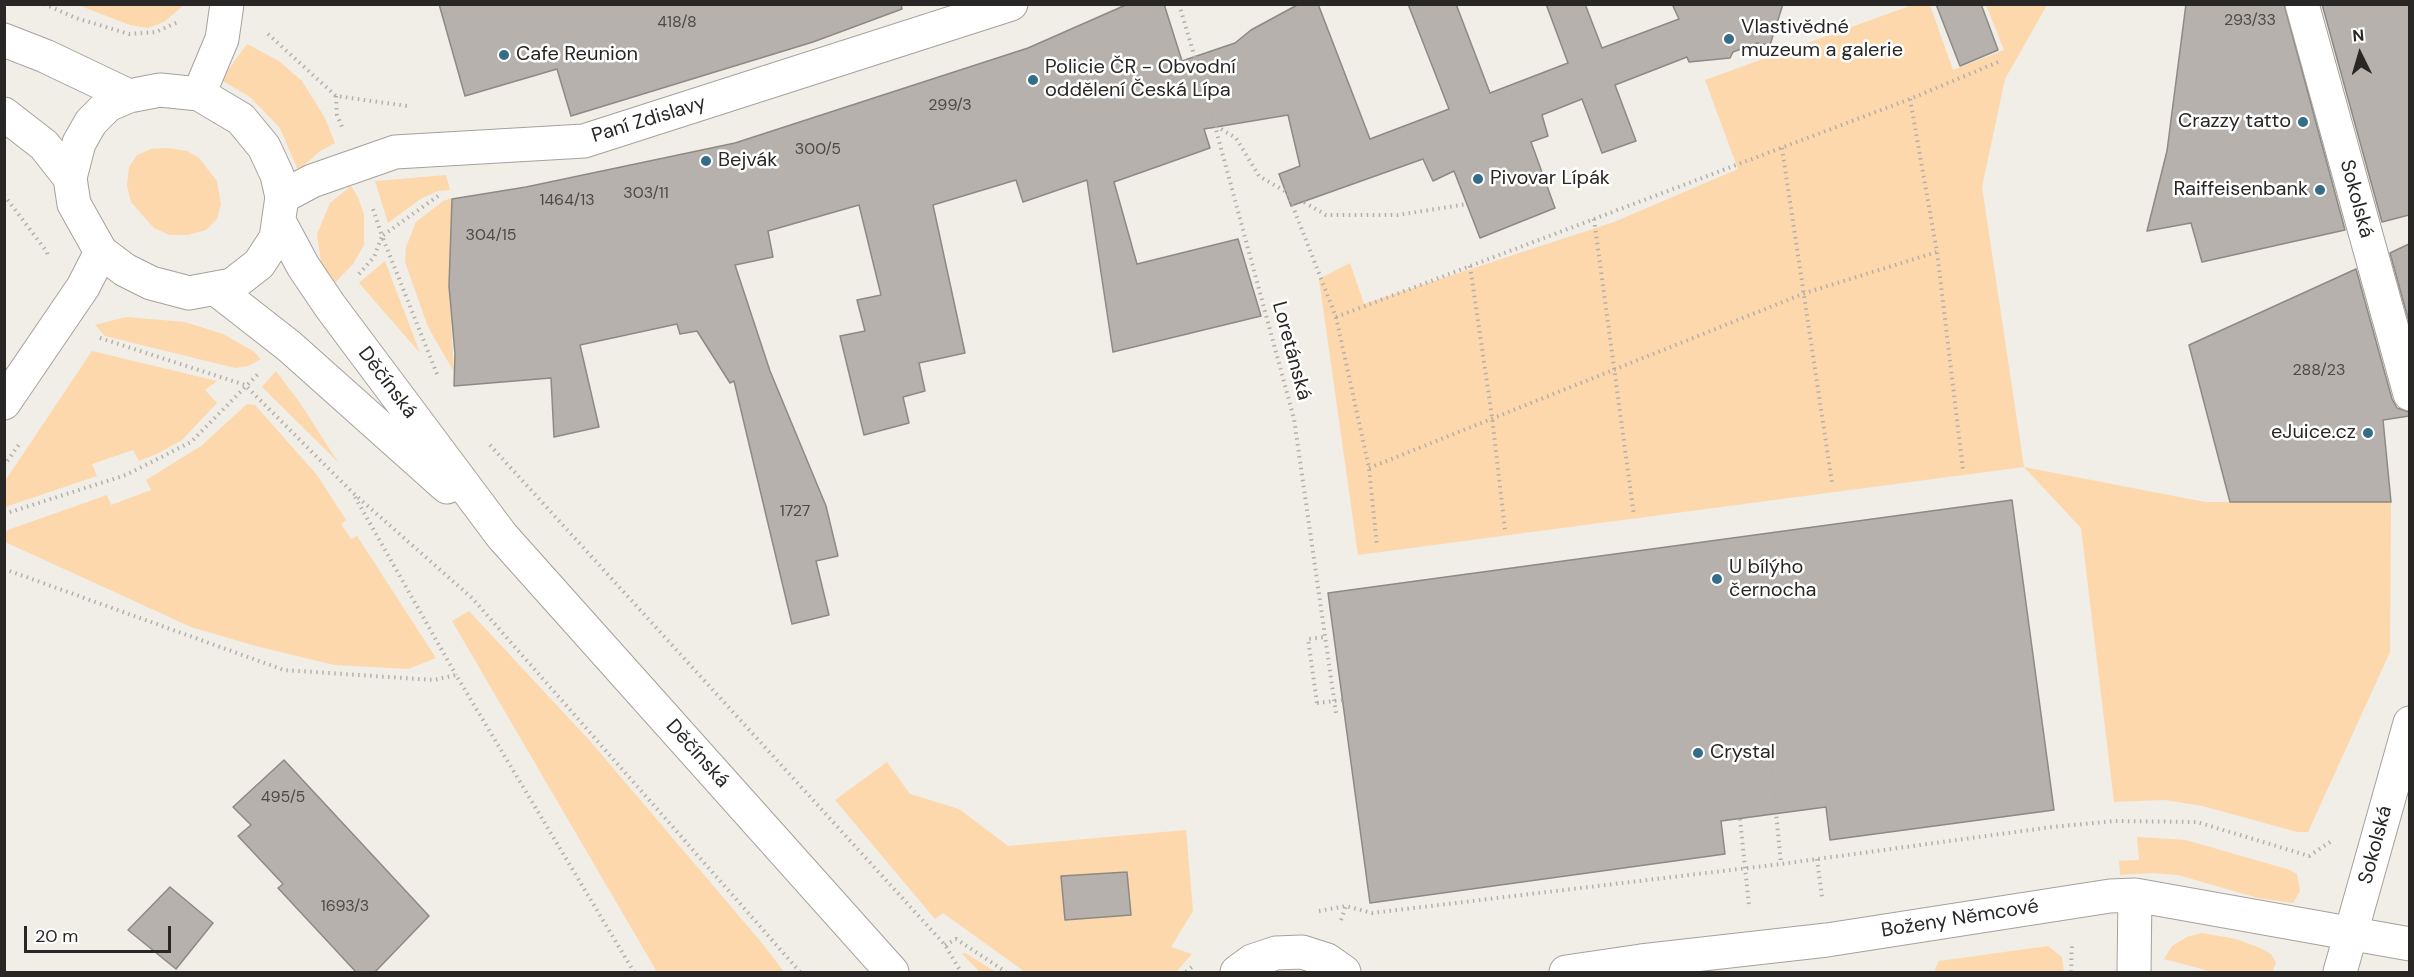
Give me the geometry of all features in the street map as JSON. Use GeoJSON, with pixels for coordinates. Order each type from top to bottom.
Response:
{"type":"FeatureCollection","features":[{"type":"Feature","properties":{"kind":"street"},"geometry":{"type":"LineString","coordinates":[[199,94],[222,39],[227,4]]}},
{"type":"Feature","properties":{"kind":"street","name":"Paní Zdislavy"},"geometry":{"type":"LineString","coordinates":[[281,210],[330,174],[395,152],[437,147],[584,141],[1011,4]]}},
{"type":"Feature","properties":{"kind":"street","name":"Sokolská"},"geometry":{"type":"LineString","coordinates":[[2302,4],[2409,394]]}},
{"type":"Feature","properties":{"kind":"street"},"geometry":{"type":"LineString","coordinates":[[4,40],[45,56],[129,96]]}},
{"type":"Feature","properties":{"kind":"street","name":"Děčínská"},"geometry":{"type":"LineString","coordinates":[[281,210],[272,245],[259,264],[232,285],[216,290],[189,293],[151,283],[125,270],[101,252],[74,204],[70,178],[79,143],[92,122],[108,105],[129,96],[160,90],[199,94],[229,110],[253,131],[277,175],[281,210],[303,266],[330,306],[502,536],[892,972]]}},
{"type":"Feature","properties":{"kind":"street","name":"Děčínská"},"geometry":{"type":"LineString","coordinates":[[4,114],[44,145],[70,178]]}},
{"type":"Feature","properties":{"kind":"street"},"geometry":{"type":"LineString","coordinates":[[4,403],[82,287],[101,252]]}},
{"type":"Feature","properties":{"kind":"street","name":"Děčínská"},"geometry":{"type":"LineString","coordinates":[[216,290],[289,346],[502,536]]}},
{"type":"Feature","properties":{"kind":"street","name":"Sokolská"},"geometry":{"type":"LineString","coordinates":[[2340,972],[2409,723]]}},
{"type":"Feature","properties":{"kind":"street"},"geometry":{"type":"LineString","coordinates":[[2134,972],[2135,895]]}},
{"type":"Feature","properties":{"kind":"street","name":"Boženy Němcové"},"geometry":{"type":"LineString","coordinates":[[1566,972],[1827,940],[2110,896],[2135,895],[2352,933]]}},
{"type":"Feature","properties":{"kind":"street"},"geometry":{"type":"LineString","coordinates":[[2352,933],[2409,944]]}},
{"type":"Feature","properties":{"kind":"street"},"geometry":{"type":"LineString","coordinates":[[1238,972],[1252,961],[1276,952],[1302,952],[1327,960],[1344,972]]}},
{"type":"Feature","properties":{"kind":"path"},"geometry":{"type":"LineString","coordinates":[[44,4],[76,18],[129,34],[156,32],[177,24],[184,17]]}},
{"type":"Feature","properties":{"kind":"path","name":"Loretánská"},"geometry":{"type":"LineString","coordinates":[[1179,4],[1215,126],[1294,419],[1311,522],[1336,713]]}},
{"type":"Feature","properties":{"kind":"path"},"geometry":{"type":"LineString","coordinates":[[268,34],[336,96],[337,115],[346,136]]}},
{"type":"Feature","properties":{"kind":"path"},"geometry":{"type":"LineString","coordinates":[[1336,317],[1910,99],[1998,62]]}},
{"type":"Feature","properties":{"kind":"path"},"geometry":{"type":"LineString","coordinates":[[1910,99],[1937,252],[1963,470]]}},
{"type":"Feature","properties":{"kind":"path"},"geometry":{"type":"LineString","coordinates":[[1215,126],[1236,138],[1259,176],[1326,215],[1398,215],[1467,204]]}},
{"type":"Feature","properties":{"kind":"path"},"geometry":{"type":"LineString","coordinates":[[1782,148],[1832,483]]}},
{"type":"Feature","properties":{"kind":"path"},"geometry":{"type":"LineString","coordinates":[[1288,194],[1336,317],[1369,468],[1377,546]]}},
{"type":"Feature","properties":{"kind":"path"},"geometry":{"type":"LineString","coordinates":[[4,195],[47,252],[49,260]]}},
{"type":"Feature","properties":{"kind":"path"},"geometry":{"type":"LineString","coordinates":[[358,274],[374,257],[382,236],[438,196]]}},
{"type":"Feature","properties":{"kind":"path"},"geometry":{"type":"LineString","coordinates":[[371,204],[441,384]]}},
{"type":"Feature","properties":{"kind":"path"},"geometry":{"type":"LineString","coordinates":[[1594,219],[1634,516]]}},
{"type":"Feature","properties":{"kind":"path"},"geometry":{"type":"LineString","coordinates":[[1369,468],[1805,293],[1937,252]]}},
{"type":"Feature","properties":{"kind":"path"},"geometry":{"type":"LineString","coordinates":[[1470,266],[1492,417],[1505,530]]}},
{"type":"Feature","properties":{"kind":"path"},"geometry":{"type":"LineString","coordinates":[[63,314],[92,335],[245,385],[353,493],[472,598],[800,972]]}},
{"type":"Feature","properties":{"kind":"path"},"geometry":{"type":"LineString","coordinates":[[4,514],[126,475],[191,442],[245,385]]}},
{"type":"Feature","properties":{"kind":"path"},"geometry":{"type":"LineString","coordinates":[[485,439],[945,945],[961,972]]}},
{"type":"Feature","properties":{"kind":"path"},"geometry":{"type":"LineString","coordinates":[[353,493],[456,675],[634,972]]}},
{"type":"Feature","properties":{"kind":"path"},"geometry":{"type":"LineString","coordinates":[[4,569],[284,670],[434,680],[456,675]]}},
{"type":"Feature","properties":{"kind":"path"},"geometry":{"type":"LineString","coordinates":[[1325,637],[1308,639],[1317,703],[1342,700]]}},
{"type":"Feature","properties":{"kind":"path"},"geometry":{"type":"LineString","coordinates":[[1770,751],[1781,864]]}},
{"type":"Feature","properties":{"kind":"path"},"geometry":{"type":"LineString","coordinates":[[1740,819],[1744,868]]}},
{"type":"Feature","properties":{"kind":"path"},"geometry":{"type":"LineString","coordinates":[[1314,911],[1346,906],[1372,913],[2115,821],[2197,822],[2309,856],[2337,837],[2374,850]]}},
{"type":"Feature","properties":{"kind":"path"},"geometry":{"type":"LineString","coordinates":[[945,945],[956,939],[1006,972]]}},
{"type":"Feature","properties":{"kind":"path"},"geometry":{"type":"LineString","coordinates":[[2071,972],[2072,941]]}},
{"type":"Feature","properties":{"kind":"shaded area"},"geometry":{"type":"Polygon","coordinates":[[[1915,4],[1930,5],[1953,70],[2004,50],[1986,5],[2047,5],[2005,79],[1982,187],[2024,467],[1358,555],[1319,279],[1350,263],[1364,304],[1614,222],[1738,169],[1705,80],[1915,4]]]}},
{"type":"Feature","properties":{"kind":"shaded area"},"geometry":{"type":"Polygon","coordinates":[[[78,5],[184,5],[164,22],[148,28],[130,25],[78,5]]]}},
{"type":"Feature","properties":{"kind":"shaded area"},"geometry":{"type":"Polygon","coordinates":[[[247,44],[279,61],[302,81],[325,118],[335,143],[319,152],[301,168],[297,168],[280,128],[250,97],[221,80],[247,44]]]}},
{"type":"Feature","properties":{"kind":"shaded area"},"geometry":{"type":"Polygon","coordinates":[[[168,148],[187,151],[199,158],[217,181],[221,204],[217,219],[206,230],[188,235],[170,235],[154,228],[131,202],[127,186],[129,167],[137,155],[151,149],[168,148]]]}},
{"type":"Feature","properties":{"kind":"shaded area"},"geometry":{"type":"Polygon","coordinates":[[[446,175],[450,190],[438,191],[422,198],[388,223],[375,181],[446,175]]]}},
{"type":"Feature","properties":{"kind":"shaded area"},"geometry":{"type":"Polygon","coordinates":[[[351,186],[358,197],[364,215],[364,245],[353,264],[333,285],[321,263],[317,234],[330,203],[351,186]]]}},
{"type":"Feature","properties":{"kind":"shaded area"},"geometry":{"type":"Polygon","coordinates":[[[452,198],[449,286],[454,372],[428,327],[405,262],[406,247],[416,222],[443,201],[452,198]]]}},
{"type":"Feature","properties":{"kind":"shaded area"},"geometry":{"type":"Polygon","coordinates":[[[385,261],[420,353],[359,283],[385,261]]]}},
{"type":"Feature","properties":{"kind":"shaded area"},"geometry":{"type":"Polygon","coordinates":[[[126,317],[185,322],[223,334],[253,351],[261,359],[248,366],[235,368],[105,336],[95,325],[126,317]]]}},
{"type":"Feature","properties":{"kind":"shaded area"},"geometry":{"type":"Polygon","coordinates":[[[92,351],[217,381],[205,390],[217,403],[182,440],[159,453],[139,461],[133,450],[92,464],[97,476],[5,507],[5,481],[92,351]]]}},
{"type":"Feature","properties":{"kind":"shaded area"},"geometry":{"type":"Polygon","coordinates":[[[276,371],[300,403],[338,462],[262,387],[276,371]]]}},
{"type":"Feature","properties":{"kind":"shaded area"},"geometry":{"type":"Polygon","coordinates":[[[247,404],[255,405],[317,475],[346,520],[341,524],[351,539],[357,536],[436,658],[408,669],[334,665],[252,645],[191,627],[5,542],[5,531],[107,495],[111,505],[151,490],[146,480],[201,446],[247,404]]]}},
{"type":"Feature","properties":{"kind":"shaded area"},"geometry":{"type":"Polygon","coordinates":[[[2024,467],[2205,502],[2391,502],[2390,652],[2308,832],[2297,832],[2203,806],[2164,800],[2114,802],[2081,528],[2024,467]]]}},
{"type":"Feature","properties":{"kind":"shaded area"},"geometry":{"type":"Polygon","coordinates":[[[469,611],[590,741],[762,943],[784,972],[657,972],[452,621],[469,611]]]}},
{"type":"Feature","properties":{"kind":"shaded area"},"geometry":{"type":"Polygon","coordinates":[[[887,762],[910,794],[959,809],[1008,846],[1186,830],[1193,911],[1171,947],[1192,954],[1176,972],[1025,972],[943,913],[935,919],[835,800],[887,762]]]}},
{"type":"Feature","properties":{"kind":"shaded area"},"geometry":{"type":"Polygon","coordinates":[[[2137,837],[2186,840],[2290,870],[2297,874],[2300,891],[2293,903],[2258,898],[2178,875],[2152,873],[2120,875],[2119,861],[2139,860],[2137,837]]]}},
{"type":"Feature","properties":{"kind":"shaded area"},"geometry":{"type":"Polygon","coordinates":[[[2202,933],[2236,939],[2271,954],[2276,963],[2272,972],[2213,972],[2164,959],[2172,946],[2187,937],[2202,933]]]}},
{"type":"Feature","properties":{"kind":"shaded area"},"geometry":{"type":"Polygon","coordinates":[[[2048,946],[2062,957],[2064,972],[1937,972],[1935,969],[1939,961],[2048,946]]]}},
{"type":"Feature","properties":{"kind":"shaded area"},"geometry":{"type":"Polygon","coordinates":[[[965,953],[996,972],[980,972],[962,954],[965,953]]]}},
{"type":"Feature","properties":{"kind":"building"},"geometry":{"type":"Polygon","coordinates":[[[439,4],[901,4],[902,9],[813,42],[571,116],[557,69],[465,96],[439,4]]]}},
{"type":"Feature","properties":{"kind":"building"},"geometry":{"type":"Polygon","coordinates":[[[1128,4],[1164,4],[1182,61],[1235,43],[1251,30],[1299,4],[1318,4],[1370,139],[1449,109],[1408,4],[1456,4],[1490,93],[1568,63],[1546,4],[1585,4],[1602,48],[1679,19],[1672,4],[1783,4],[1770,45],[1757,43],[1733,52],[1730,58],[1689,62],[1687,57],[1615,85],[1636,141],[1602,153],[1582,99],[1542,115],[1548,136],[1531,142],[1555,208],[1480,238],[1454,171],[1433,181],[1423,159],[1291,206],[1279,174],[1300,166],[1288,115],[1204,129],[1210,148],[1114,182],[1137,264],[1238,239],[1261,316],[1113,352],[1087,180],[1023,202],[1016,180],[933,205],[965,353],[919,363],[925,391],[903,397],[909,423],[864,435],[840,336],[865,331],[857,300],[881,295],[859,205],[768,231],[773,257],[735,265],[770,371],[826,506],[838,556],[816,561],[829,615],[792,624],[734,381],[730,383],[697,331],[680,334],[677,324],[580,345],[599,427],[554,437],[551,378],[454,386],[455,354],[449,286],[452,199],[526,187],[735,143],[1028,48],[1128,4]]]}},
{"type":"Feature","properties":{"kind":"building","name":"Vlastivědné muzeum a galerie"},"geometry":{"type":"Polygon","coordinates":[[[1936,4],[1981,4],[1998,50],[1960,66],[1936,4]]]}},
{"type":"Feature","properties":{"kind":"building"},"geometry":{"type":"Polygon","coordinates":[[[2186,4],[2284,4],[2345,230],[2202,262],[2191,223],[2147,231],[2167,151],[2186,4]]]}},
{"type":"Feature","properties":{"kind":"building"},"geometry":{"type":"Polygon","coordinates":[[[2322,4],[2409,4],[2409,215],[2382,222],[2322,4]]]}},
{"type":"Feature","properties":{"kind":"building"},"geometry":{"type":"Polygon","coordinates":[[[2409,244],[2409,322],[2390,253],[2409,244]]]}},
{"type":"Feature","properties":{"kind":"building"},"geometry":{"type":"Polygon","coordinates":[[[2356,269],[2392,399],[2397,408],[2409,412],[2409,416],[2383,420],[2391,502],[2230,502],[2189,345],[2356,269]]]}},
{"type":"Feature","properties":{"kind":"building","name":"Crystal"},"geometry":{"type":"Polygon","coordinates":[[[2012,500],[2054,810],[1830,840],[1826,807],[1721,821],[1725,854],[1370,903],[1328,593],[2012,500]]]}},
{"type":"Feature","properties":{"kind":"building"},"geometry":{"type":"Polygon","coordinates":[[[284,760],[429,916],[375,972],[356,972],[278,888],[283,884],[238,836],[251,825],[233,807],[284,760]]]}},
{"type":"Feature","properties":{"kind":"building"},"geometry":{"type":"Polygon","coordinates":[[[1127,872],[1131,915],[1065,920],[1061,876],[1127,872]]]}},
{"type":"Feature","properties":{"kind":"building"},"geometry":{"type":"Polygon","coordinates":[[[170,887],[213,923],[176,969],[128,930],[170,887]]]}},
{"type":"Feature","properties":{"kind":"place","name":"Vlastivědné muzeum a galerie"},"geometry":{"type":"Point","coordinates":[1729,39]}},
{"type":"Feature","properties":{"kind":"place","name":"Cafe Reunion"},"geometry":{"type":"Point","coordinates":[504,55]}},
{"type":"Feature","properties":{"kind":"place","name":"Policie ČR - Obvodní oddělení Česká Lípa"},"geometry":{"type":"Point","coordinates":[1033,80]}},
{"type":"Feature","properties":{"kind":"place","name":"Crazzy tatto"},"geometry":{"type":"Point","coordinates":[2303,122]}},
{"type":"Feature","properties":{"kind":"place","name":"Bejvák"},"geometry":{"type":"Point","coordinates":[706,161]}},
{"type":"Feature","properties":{"kind":"place","name":"Pivovar Lípák"},"geometry":{"type":"Point","coordinates":[1478,179]}},
{"type":"Feature","properties":{"kind":"place","name":"Raiffeisenbank"},"geometry":{"type":"Point","coordinates":[2320,190]}},
{"type":"Feature","properties":{"kind":"place","name":"eJuice.cz"},"geometry":{"type":"Point","coordinates":[2368,433]}},
{"type":"Feature","properties":{"kind":"place","name":"U bílýho černocha"},"geometry":{"type":"Point","coordinates":[1717,579]}},
{"type":"Feature","properties":{"kind":"place","name":"Crystal"},"geometry":{"type":"Point","coordinates":[1698,753]}}]}
